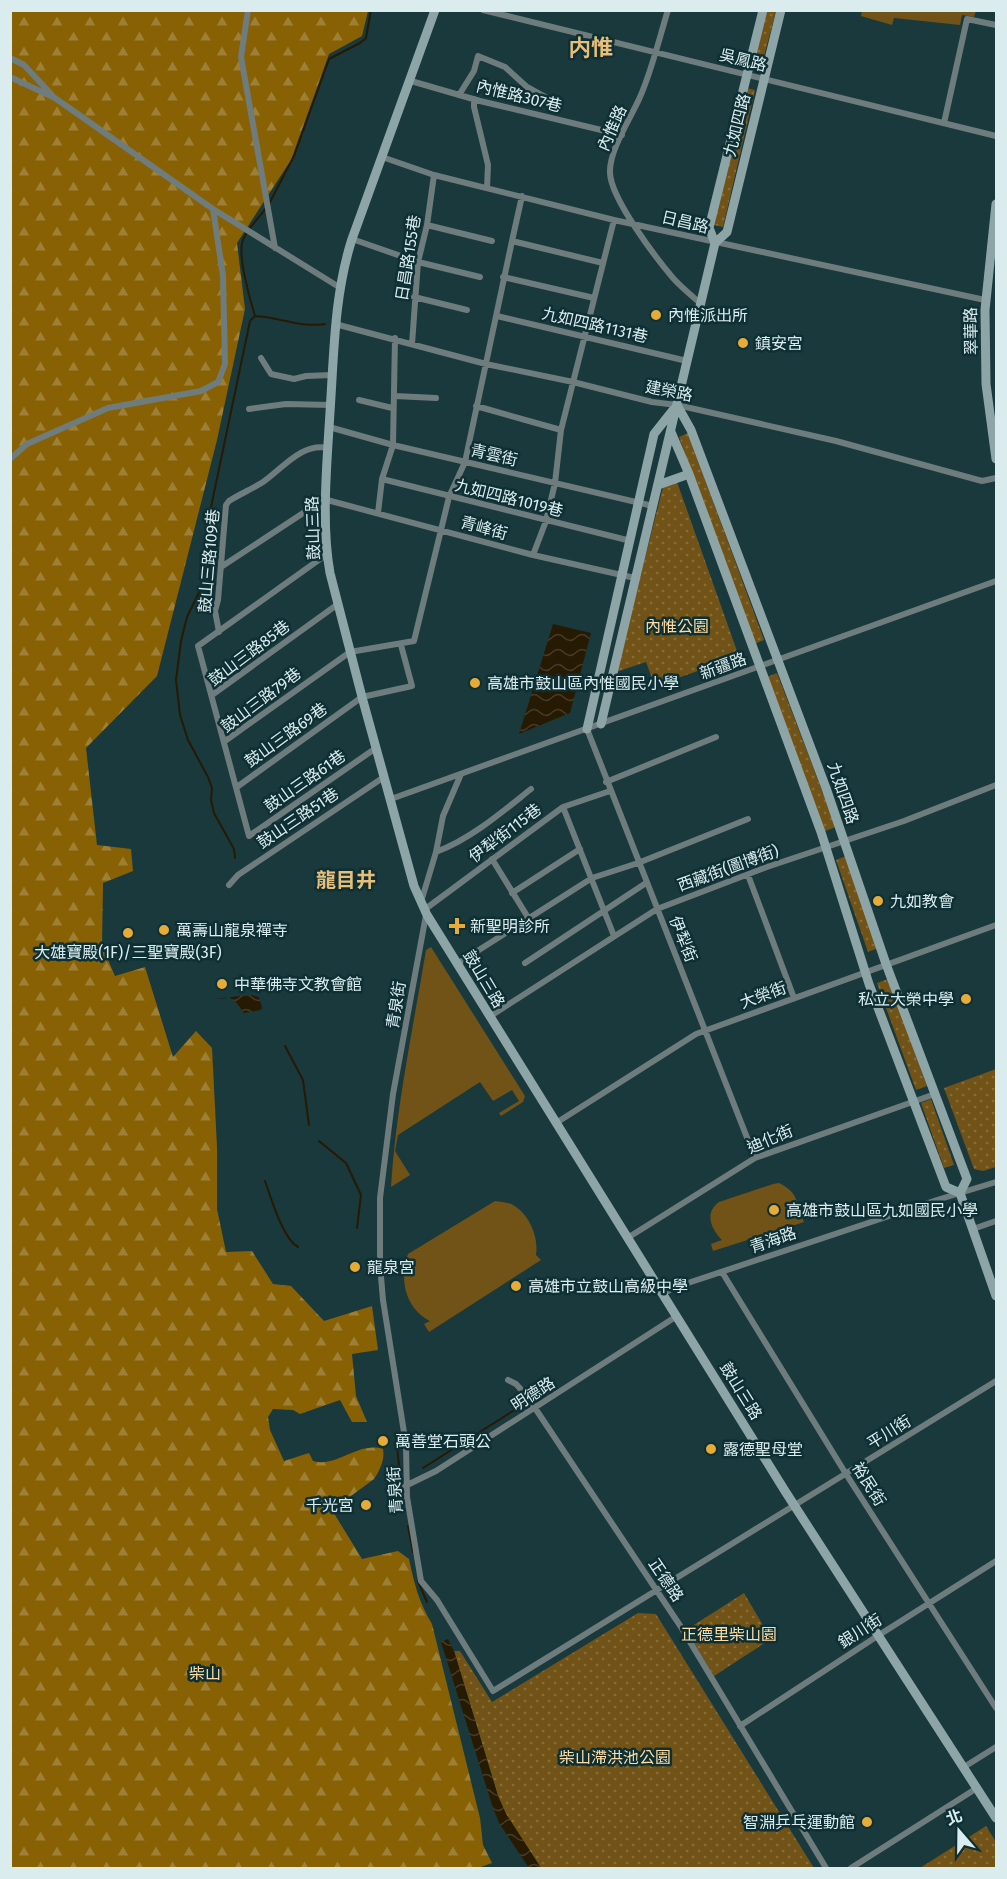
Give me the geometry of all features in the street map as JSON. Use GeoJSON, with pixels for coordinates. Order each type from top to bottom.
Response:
{"type":"FeatureCollection","features":[{"type":"Feature","properties":{"kind":"street"},"geometry":{"type":"LineString","coordinates":[[248,10],[241,57],[275,248]]}},
{"type":"Feature","properties":{"kind":"street","name":"鼓山三路"},"geometry":{"type":"LineString","coordinates":[[435,10],[352,239],[339,287],[329,427],[327,499],[327,554],[338,604],[384,777],[424,909],[489,1017],[796,1506],[996,1818]]}},
{"type":"Feature","properties":{"kind":"street","name":"吳鳳路"},"geometry":{"type":"LineString","coordinates":[[483,10],[996,136]]}},
{"type":"Feature","properties":{"kind":"street","name":"內惟路"},"geometry":{"type":"LineString","coordinates":[[668,10],[640,97],[612,157],[610,173],[615,190],[634,224],[674,279],[700,303]]}},
{"type":"Feature","properties":{"kind":"street","name":"九如四路"},"geometry":{"type":"LineString","coordinates":[[715,243],[708,228],[763,10]]}},
{"type":"Feature","properties":{"kind":"street","name":"九如四路"},"geometry":{"type":"LineString","coordinates":[[601,724],[715,243],[727,232],[781,10]]}},
{"type":"Feature","properties":{"kind":"street"},"geometry":{"type":"LineString","coordinates":[[944,123],[967,19],[996,25]]}},
{"type":"Feature","properties":{"kind":"street"},"geometry":{"type":"LineString","coordinates":[[459,94],[474,71],[478,56],[505,67],[527,87],[547,98]]}},
{"type":"Feature","properties":{"kind":"street"},"geometry":{"type":"LineString","coordinates":[[10,58],[24,65],[55,98]]}},
{"type":"Feature","properties":{"kind":"street"},"geometry":{"type":"LineString","coordinates":[[10,77],[55,98],[213,209],[339,287]]}},
{"type":"Feature","properties":{"kind":"street","name":"內惟路307巷"},"geometry":{"type":"LineString","coordinates":[[411,81],[474,99],[622,135]]}},
{"type":"Feature","properties":{"kind":"street"},"geometry":{"type":"LineString","coordinates":[[474,99],[488,165],[487,188]]}},
{"type":"Feature","properties":{"kind":"street","name":"日昌路"},"geometry":{"type":"LineString","coordinates":[[382,157],[434,175],[614,220],[985,300]]}},
{"type":"Feature","properties":{"kind":"street","name":"日昌路155巷"},"geometry":{"type":"LineString","coordinates":[[412,344],[418,262],[427,225],[434,175]]}},
{"type":"Feature","properties":{"kind":"street"},"geometry":{"type":"LineString","coordinates":[[350,652],[414,642],[449,497],[465,462],[522,196]]}},
{"type":"Feature","properties":{"kind":"street","name":"翠華路"},"geometry":{"type":"LineString","coordinates":[[996,204],[985,300],[986,384],[996,459]]}},
{"type":"Feature","properties":{"kind":"street"},"geometry":{"type":"LineString","coordinates":[[10,459],[27,444],[108,408],[201,391],[218,382],[225,364],[223,276],[213,209]]}},
{"type":"Feature","properties":{"kind":"street"},"geometry":{"type":"LineString","coordinates":[[533,555],[546,520],[555,483],[561,430],[614,220]]}},
{"type":"Feature","properties":{"kind":"street"},"geometry":{"type":"LineString","coordinates":[[427,225],[492,241]]}},
{"type":"Feature","properties":{"kind":"street"},"geometry":{"type":"LineString","coordinates":[[352,239],[418,262],[480,277]]}},
{"type":"Feature","properties":{"kind":"street"},"geometry":{"type":"LineString","coordinates":[[512,241],[603,263]]}},
{"type":"Feature","properties":{"kind":"street"},"geometry":{"type":"LineString","coordinates":[[503,277],[594,298]]}},
{"type":"Feature","properties":{"kind":"street"},"geometry":{"type":"LineString","coordinates":[[414,297],[467,310]]}},
{"type":"Feature","properties":{"kind":"street","name":"九如四路1131巷"},"geometry":{"type":"LineString","coordinates":[[497,315],[687,361]]}},
{"type":"Feature","properties":{"kind":"street","name":"建榮路"},"geometry":{"type":"LineString","coordinates":[[335,324],[395,338],[486,364],[842,442],[982,481],[996,478]]}},
{"type":"Feature","properties":{"kind":"street"},"geometry":{"type":"LineString","coordinates":[[378,513],[382,479],[393,445],[395,338]]}},
{"type":"Feature","properties":{"kind":"street"},"geometry":{"type":"LineString","coordinates":[[261,358],[271,374],[294,379],[332,375]]}},
{"type":"Feature","properties":{"kind":"street"},"geometry":{"type":"LineString","coordinates":[[395,396],[435,398]]}},
{"type":"Feature","properties":{"kind":"street"},"geometry":{"type":"LineString","coordinates":[[359,400],[393,408]]}},
{"type":"Feature","properties":{"kind":"street"},"geometry":{"type":"LineString","coordinates":[[249,409],[286,404],[331,405]]}},
{"type":"Feature","properties":{"kind":"street","name":"九如四路"},"geometry":{"type":"LineString","coordinates":[[587,729],[654,434],[677,405]]}},
{"type":"Feature","properties":{"kind":"street","name":"九如四路"},"geometry":{"type":"LineString","coordinates":[[677,405],[691,430],[826,788],[886,964],[967,1179],[960,1193],[996,1296]]}},
{"type":"Feature","properties":{"kind":"street"},"geometry":{"type":"LineString","coordinates":[[476,406],[561,430]]}},
{"type":"Feature","properties":{"kind":"street","name":"青雲街"},"geometry":{"type":"LineString","coordinates":[[329,427],[393,445],[653,506]]}},
{"type":"Feature","properties":{"kind":"street","name":"九如四路"},"geometry":{"type":"LineString","coordinates":[[670,432],[760,667],[826,848],[866,972],[946,1187],[960,1193]]}},
{"type":"Feature","properties":{"kind":"street","name":"鼓山三路109巷"},"geometry":{"type":"LineString","coordinates":[[219,632],[215,611],[221,567],[224,512],[229,501],[262,482],[299,453],[316,447],[328,448]]}},
{"type":"Feature","properties":{"kind":"street"},"geometry":{"type":"LineString","coordinates":[[658,485],[688,474]]}},
{"type":"Feature","properties":{"kind":"street","name":"九如四路1019巷"},"geometry":{"type":"LineString","coordinates":[[382,479],[631,541]]}},
{"type":"Feature","properties":{"kind":"street"},"geometry":{"type":"LineString","coordinates":[[221,567],[327,499]]}},
{"type":"Feature","properties":{"kind":"street","name":"青峰街"},"geometry":{"type":"LineString","coordinates":[[327,499],[533,555],[635,578]]}},
{"type":"Feature","properties":{"kind":"street"},"geometry":{"type":"LineString","coordinates":[[212,695],[198,646],[327,554]]}},
{"type":"Feature","properties":{"kind":"street","name":"新疆路"},"geometry":{"type":"LineString","coordinates":[[391,799],[996,581]]}},
{"type":"Feature","properties":{"kind":"street","name":"鼓山三路85巷"},"geometry":{"type":"LineString","coordinates":[[225,741],[212,695],[338,604]]}},
{"type":"Feature","properties":{"kind":"street"},"geometry":{"type":"LineString","coordinates":[[362,697],[412,686],[401,645]]}},
{"type":"Feature","properties":{"kind":"street","name":"鼓山三路79巷"},"geometry":{"type":"LineString","coordinates":[[237,788],[225,741],[350,652]]}},
{"type":"Feature","properties":{"kind":"street","name":"鼓山三路69巷"},"geometry":{"type":"LineString","coordinates":[[249,836],[237,788],[362,697]]}},
{"type":"Feature","properties":{"kind":"street","name":"伊犁街"},"geometry":{"type":"LineString","coordinates":[[587,729],[755,1158]]}},
{"type":"Feature","properties":{"kind":"street"},"geometry":{"type":"LineString","coordinates":[[606,782],[716,737]]}},
{"type":"Feature","properties":{"kind":"street","name":"鼓山三路61巷"},"geometry":{"type":"LineString","coordinates":[[249,836],[376,748]]}},
{"type":"Feature","properties":{"kind":"street"},"geometry":{"type":"LineString","coordinates":[[424,909],[425,883],[436,852],[442,816],[461,774]]}},
{"type":"Feature","properties":{"kind":"street","name":"鼓山三路51巷"},"geometry":{"type":"LineString","coordinates":[[229,885],[237,875],[384,777]]}},
{"type":"Feature","properties":{"kind":"street","name":"西藏街(圖博街)"},"geometry":{"type":"LineString","coordinates":[[489,1017],[657,909],[996,785]]}},
{"type":"Feature","properties":{"kind":"street"},"geometry":{"type":"LineString","coordinates":[[436,852],[448,848],[531,789]]}},
{"type":"Feature","properties":{"kind":"street","name":"伊犁街115巷"},"geometry":{"type":"LineString","coordinates":[[424,909],[563,807],[610,791]]}},
{"type":"Feature","properties":{"kind":"street"},"geometry":{"type":"LineString","coordinates":[[563,807],[614,936]]}},
{"type":"Feature","properties":{"kind":"street"},"geometry":{"type":"LineString","coordinates":[[457,964],[592,878],[638,863],[748,819]]}},
{"type":"Feature","properties":{"kind":"street"},"geometry":{"type":"LineString","coordinates":[[512,894],[580,849]]}},
{"type":"Feature","properties":{"kind":"street"},"geometry":{"type":"LineString","coordinates":[[492,859],[529,919]]}},
{"type":"Feature","properties":{"kind":"street"},"geometry":{"type":"LineString","coordinates":[[748,875],[794,998]]}},
{"type":"Feature","properties":{"kind":"street"},"geometry":{"type":"LineString","coordinates":[[525,963],[646,883]]}},
{"type":"Feature","properties":{"kind":"street","name":"青泉街"},"geometry":{"type":"LineString","coordinates":[[424,909],[393,1094],[380,1198],[380,1265],[383,1300],[406,1444],[404,1487],[423,1584],[436,1600],[493,1691],[796,1506]]}},
{"type":"Feature","properties":{"kind":"street","name":"大榮街"},"geometry":{"type":"LineString","coordinates":[[556,1123],[696,1034],[996,925]]}},
{"type":"Feature","properties":{"kind":"street","name":"迪化街"},"geometry":{"type":"LineString","coordinates":[[629,1237],[755,1158],[935,1094]]}},
{"type":"Feature","properties":{"kind":"street","name":"青海路"},"geometry":{"type":"LineString","coordinates":[[663,1293],[996,1182]]}},
{"type":"Feature","properties":{"kind":"street"},"geometry":{"type":"LineString","coordinates":[[973,1229],[996,1221]]}},
{"type":"Feature","properties":{"kind":"street","name":"裕民街"},"geometry":{"type":"LineString","coordinates":[[722,1272],[846,1474],[996,1708]]}},
{"type":"Feature","properties":{"kind":"street","name":"明德路"},"geometry":{"type":"LineString","coordinates":[[404,1487],[436,1471],[677,1316]]}},
{"type":"Feature","properties":{"kind":"street","name":"正德路"},"geometry":{"type":"LineString","coordinates":[[508,1380],[516,1384],[536,1408],[657,1590],[826,1869]]}},
{"type":"Feature","properties":{"kind":"street","name":"平川街"},"geometry":{"type":"LineString","coordinates":[[796,1506],[996,1381]]}},
{"type":"Feature","properties":{"kind":"street","name":"銀川街"},"geometry":{"type":"LineString","coordinates":[[741,1726],[996,1561]]}},
{"type":"Feature","properties":{"kind":"street"},"geometry":{"type":"LineString","coordinates":[[964,1767],[996,1747]]}},
{"type":"Feature","properties":{"kind":"street"},"geometry":{"type":"LineString","coordinates":[[851,1869],[977,1788]]}},
{"type":"Feature","properties":{"kind":"green space"},"geometry":{"type":"Polygon","coordinates":[[[862,10],[976,11],[974,17],[962,15],[960,25],[894,18],[892,25],[861,16],[862,10]]]}},
{"type":"Feature","properties":{"kind":"green space","name":"柴山"},"geometry":{"type":"Polygon","coordinates":[[[11,11],[368,11],[362,36],[329,54],[291,160],[237,243],[245,309],[217,440],[157,676],[86,748],[97,845],[131,849],[133,871],[103,883],[102,946],[115,976],[145,967],[173,1057],[196,1031],[212,1048],[217,1147],[217,1209],[226,1252],[252,1251],[273,1284],[291,1286],[324,1321],[372,1306],[378,1350],[352,1354],[356,1396],[367,1422],[352,1422],[340,1400],[300,1414],[293,1410],[273,1409],[268,1417],[270,1430],[284,1461],[309,1453],[313,1461],[331,1461],[365,1448],[383,1449],[382,1464],[374,1479],[332,1510],[362,1559],[398,1551],[409,1559],[418,1593],[432,1624],[480,1818],[483,1845],[492,1863],[478,1868],[11,1868],[11,11]]]}},
{"type":"Feature","properties":{"kind":"green space"},"geometry":{"type":"Polygon","coordinates":[[[767,11],[776,11],[763,60],[755,58],[767,11]]]}},
{"type":"Feature","properties":{"kind":"green space"},"geometry":{"type":"Polygon","coordinates":[[[746,88],[755,90],[723,227],[714,225],[746,88]]]}},
{"type":"Feature","properties":{"kind":"green space"},"geometry":{"type":"Polygon","coordinates":[[[688,433],[764,640],[754,644],[679,437],[688,433]]]}},
{"type":"Feature","properties":{"kind":"green space","name":"內惟公園"},"geometry":{"type":"Polygon","coordinates":[[[677,482],[737,651],[732,659],[655,686],[646,662],[616,672],[663,487],[677,482]]]}},
{"type":"Feature","properties":{"kind":"green space"},"geometry":{"type":"Polygon","coordinates":[[[777,673],[836,827],[825,831],[767,677],[777,673]]]}},
{"type":"Feature","properties":{"kind":"green space"},"geometry":{"type":"Polygon","coordinates":[[[846,856],[878,948],[868,952],[836,860],[846,856]]]}},
{"type":"Feature","properties":{"kind":"green space"},"geometry":{"type":"Polygon","coordinates":[[[431,947],[525,1096],[523,1102],[501,1116],[499,1113],[519,1101],[512,1090],[493,1101],[480,1082],[398,1135],[395,1151],[410,1175],[391,1187],[393,1157],[406,1068],[426,950],[431,947]]]}},
{"type":"Feature","properties":{"kind":"green space"},"geometry":{"type":"Polygon","coordinates":[[[888,979],[927,1086],[916,1090],[877,983],[888,979]]]}},
{"type":"Feature","properties":{"kind":"green space"},"geometry":{"type":"Polygon","coordinates":[[[996,1069],[996,1167],[983,1171],[974,1169],[944,1088],[996,1069]]]}},
{"type":"Feature","properties":{"kind":"green space"},"geometry":{"type":"Polygon","coordinates":[[[931,1099],[954,1165],[944,1168],[921,1103],[931,1099]]]}},
{"type":"Feature","properties":{"kind":"green space"},"geometry":{"type":"Polygon","coordinates":[[[779,1183],[792,1192],[797,1201],[795,1217],[801,1215],[804,1222],[713,1251],[711,1244],[722,1240],[712,1226],[710,1216],[714,1206],[719,1202],[779,1183]]]}},
{"type":"Feature","properties":{"kind":"green space"},"geometry":{"type":"Polygon","coordinates":[[[495,1201],[511,1204],[524,1214],[532,1227],[537,1248],[536,1255],[541,1260],[429,1332],[424,1324],[430,1321],[415,1309],[406,1292],[404,1273],[408,1254],[495,1201]]]}},
{"type":"Feature","properties":{"kind":"green space","name":"正德里柴山園"},"geometry":{"type":"Polygon","coordinates":[[[744,1593],[771,1639],[714,1676],[686,1630],[744,1593]]]}},
{"type":"Feature","properties":{"kind":"green space","name":"柴山滯洪池公園"},"geometry":{"type":"Polygon","coordinates":[[[638,1613],[656,1614],[814,1868],[541,1868],[506,1814],[498,1796],[454,1651],[460,1651],[492,1702],[638,1613]]]}},
{"type":"Feature","properties":{"kind":"green space"},"geometry":{"type":"Polygon","coordinates":[[[986,1826],[996,1842],[996,1868],[920,1868],[986,1826]]]}},
{"type":"Feature","properties":{"kind":"water"},"geometry":{"type":"Polygon","coordinates":[[[553,624],[591,633],[570,713],[519,734],[553,624]]]}},
{"type":"Feature","properties":{"kind":"water"},"geometry":{"type":"Polygon","coordinates":[[[251,995],[259,997],[262,1008],[260,1010],[244,1013],[230,998],[212,999],[251,995]]]}},
{"type":"Feature","properties":{"kind":"water"},"geometry":{"type":"Polygon","coordinates":[[[448,1639],[454,1651],[498,1796],[506,1814],[541,1868],[529,1868],[499,1823],[441,1642],[448,1639]]]}},
{"type":"Feature","properties":{"kind":"waterway"},"geometry":{"type":"LineString","coordinates":[[269,204],[294,156],[329,59],[366,38],[371,10]]}},
{"type":"Feature","properties":{"kind":"waterway"},"geometry":{"type":"LineString","coordinates":[[235,858],[234,849],[214,813],[211,800],[212,788],[208,777],[188,740],[180,715],[176,680],[187,617],[203,584],[211,507],[250,321],[255,316],[245,277],[242,256],[243,240],[266,208]]}},
{"type":"Feature","properties":{"kind":"waterway"},"geometry":{"type":"LineString","coordinates":[[255,316],[307,325],[325,324]]}},
{"type":"Feature","properties":{"kind":"waterway"},"geometry":{"type":"LineString","coordinates":[[285,1046],[303,1080],[309,1125]]}},
{"type":"Feature","properties":{"kind":"waterway"},"geometry":{"type":"LineString","coordinates":[[319,1141],[346,1163],[361,1195],[357,1228]]}},
{"type":"Feature","properties":{"kind":"waterway"},"geometry":{"type":"LineString","coordinates":[[265,1181],[287,1236],[298,1247]]}},
{"type":"Feature","properties":{"kind":"waterway"},"geometry":{"type":"LineString","coordinates":[[423,1468],[524,1404]]}},
{"type":"Feature","properties":{"kind":"waterway"},"geometry":{"type":"LineString","coordinates":[[396,1438],[399,1465]]}},
{"type":"Feature","properties":{"kind":"waterway"},"geometry":{"type":"LineString","coordinates":[[408,1526],[413,1552]]}},
{"type":"Feature","properties":{"kind":"waterway"},"geometry":{"type":"LineString","coordinates":[[418,1581],[427,1602]]}},
{"type":"Feature","properties":{"kind":"place","name":"內惟派出所"},"geometry":{"type":"Point","coordinates":[656,315]}},
{"type":"Feature","properties":{"kind":"place","name":"鎮安宮"},"geometry":{"type":"Point","coordinates":[743,343]}},
{"type":"Feature","properties":{"kind":"place","name":"高雄市鼓山區內惟國民小學"},"geometry":{"type":"Point","coordinates":[475,683]}},
{"type":"Feature","properties":{"kind":"place","name":"九如教會"},"geometry":{"type":"Point","coordinates":[878,901]}},
{"type":"Feature","properties":{"kind":"place","name":"新聖明診所"},"geometry":{"type":"Point","coordinates":[457,926]}},
{"type":"Feature","properties":{"kind":"place","name":"萬壽山龍泉禪寺"},"geometry":{"type":"Point","coordinates":[164,930]}},
{"type":"Feature","properties":{"kind":"place","name":"大雄寶殿(1F)/三聖寶殿(3F)"},"geometry":{"type":"Point","coordinates":[128,933]}},
{"type":"Feature","properties":{"kind":"place","name":"中華佛寺文教會館"},"geometry":{"type":"Point","coordinates":[222,984]}},
{"type":"Feature","properties":{"kind":"place","name":"私立大榮中學"},"geometry":{"type":"Point","coordinates":[966,999]}},
{"type":"Feature","properties":{"kind":"place","name":"高雄市鼓山區九如國民小學"},"geometry":{"type":"Point","coordinates":[774,1210]}},
{"type":"Feature","properties":{"kind":"place","name":"龍泉宮"},"geometry":{"type":"Point","coordinates":[355,1267]}},
{"type":"Feature","properties":{"kind":"place","name":"高雄市立鼓山高級中學"},"geometry":{"type":"Point","coordinates":[516,1286]}},
{"type":"Feature","properties":{"kind":"place","name":"萬善堂石頭公"},"geometry":{"type":"Point","coordinates":[383,1441]}},
{"type":"Feature","properties":{"kind":"place","name":"露德聖母堂"},"geometry":{"type":"Point","coordinates":[711,1449]}},
{"type":"Feature","properties":{"kind":"place","name":"千光宮"},"geometry":{"type":"Point","coordinates":[366,1505]}},
{"type":"Feature","properties":{"kind":"place","name":"智淵乒乓運動館"},"geometry":{"type":"Point","coordinates":[867,1822]}},
{"type":"Feature","properties":{"kind":"district","name":"内惟"},"geometry":{"type":"Point","coordinates":[591,47]}},
{"type":"Feature","properties":{"kind":"district","name":"龍目井"},"geometry":{"type":"Point","coordinates":[346,880]}}]}
